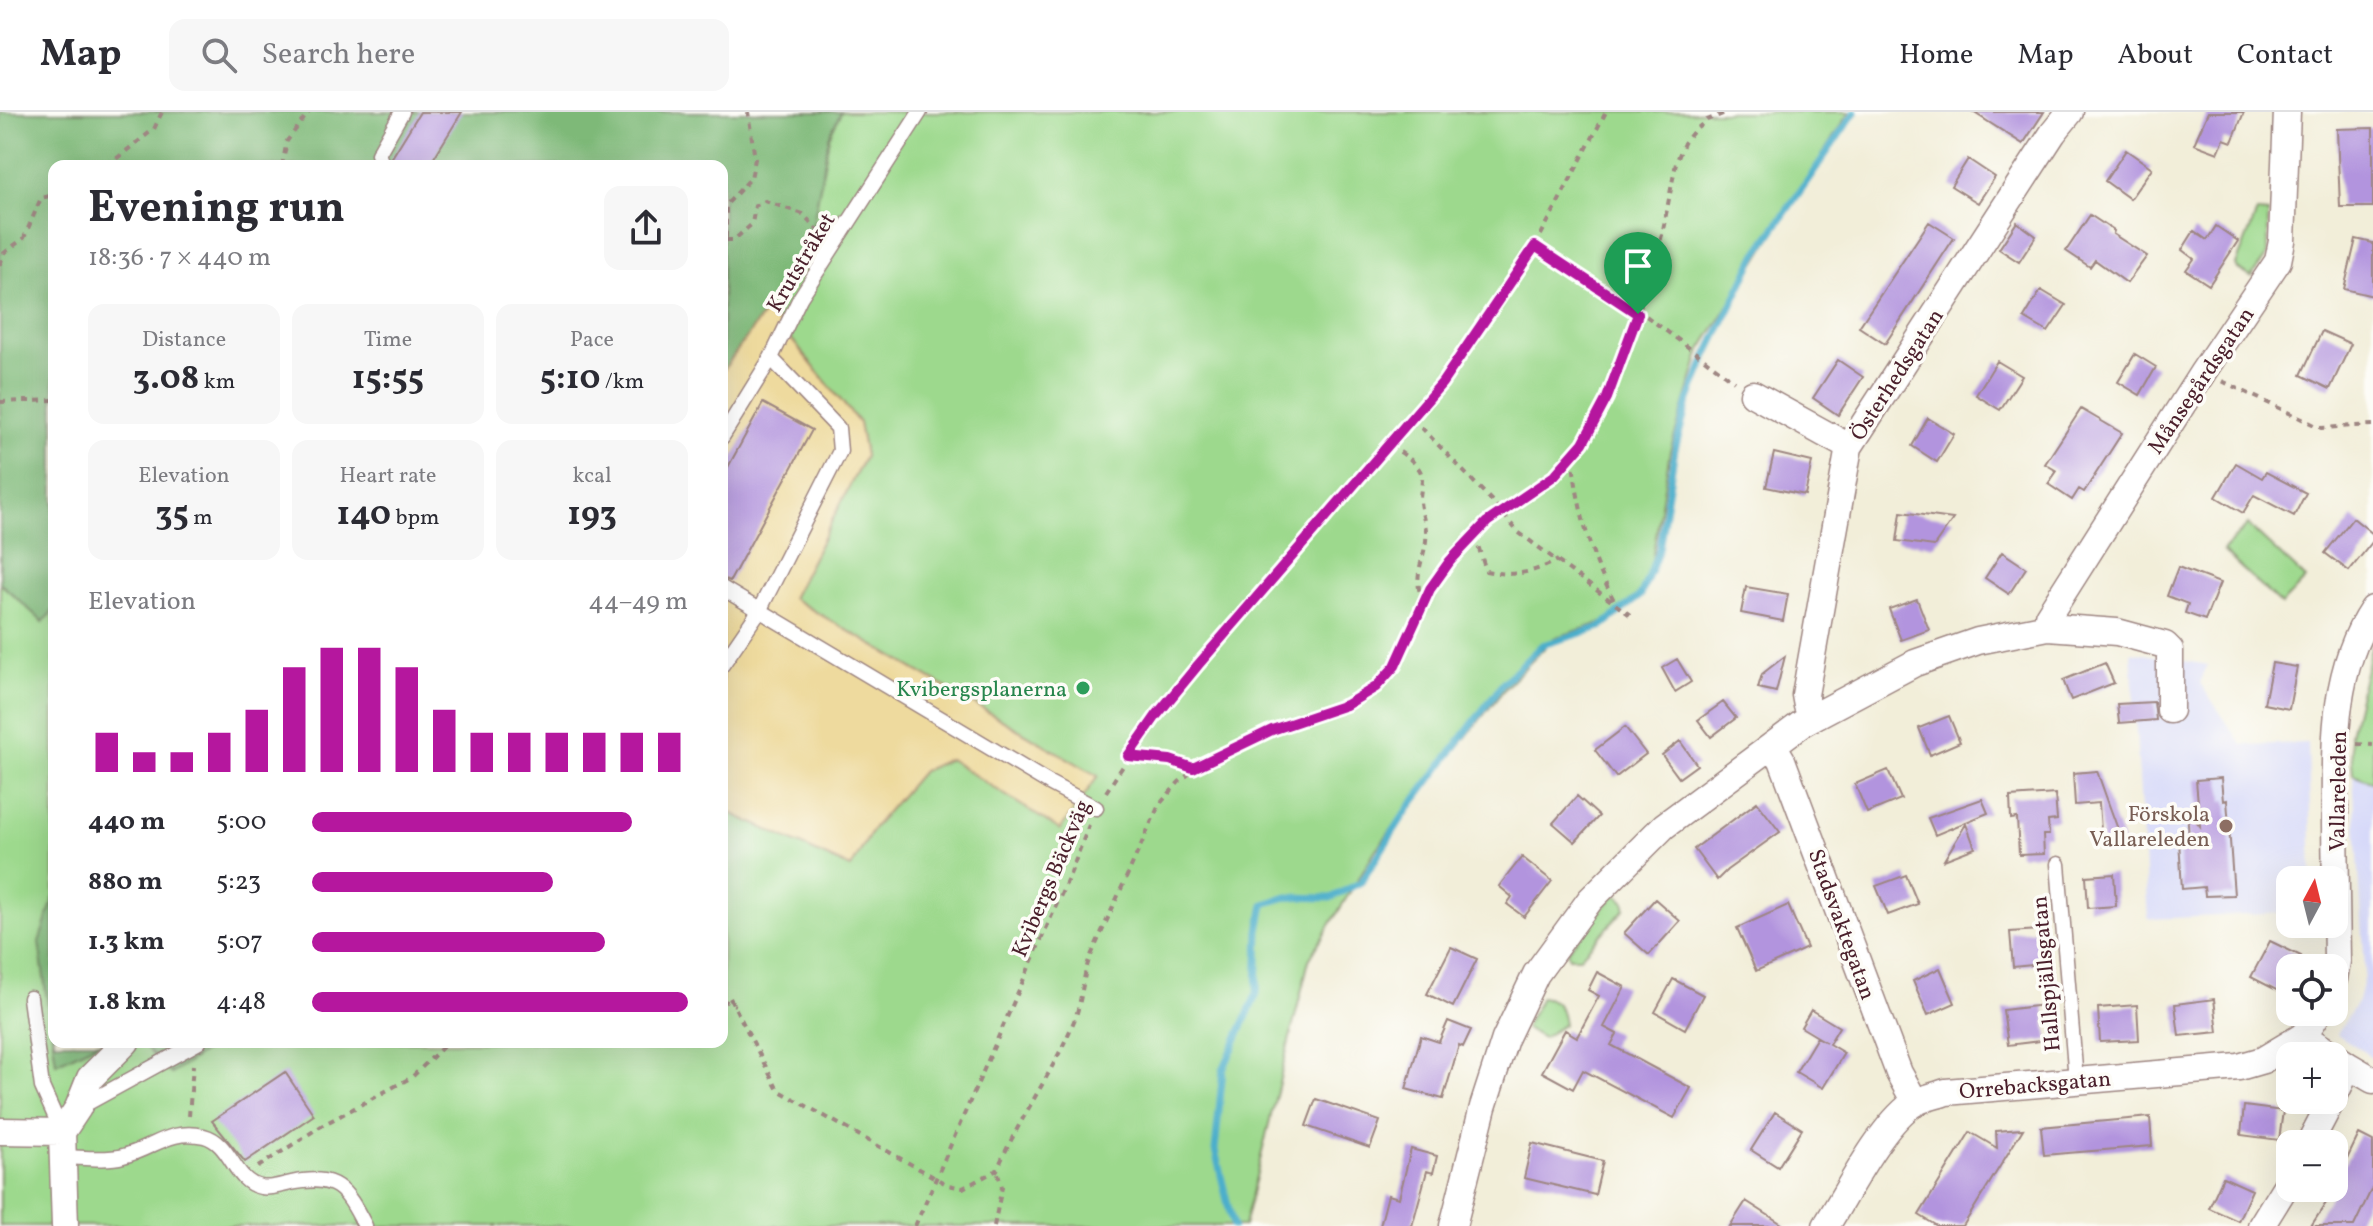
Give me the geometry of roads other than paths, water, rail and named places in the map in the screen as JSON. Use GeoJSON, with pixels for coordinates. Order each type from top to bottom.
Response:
{"type":"FeatureCollection","features":[{"type":"Feature","properties":{"kind":"street","name":"Österhedsgatan"},"geometry":{"type":"LineString","coordinates":[[1814,716],[1807,706],[1805,695],[1849,447],[2053,133],[2070,112]]}},
{"type":"Feature","properties":{"kind":"street","name":"Månsegårdsgatan"},"geometry":{"type":"LineString","coordinates":[[2048,627],[2048,616],[2203,372],[2278,261],[2282,241],[2287,112]]}},
{"type":"Feature","properties":{"kind":"street"},"geometry":{"type":"LineString","coordinates":[[1753,394],[1849,447]]}},
{"type":"Feature","properties":{"kind":"street","name":"Vallareleden"},"geometry":{"type":"LineString","coordinates":[[2337,954],[2335,743],[2341,686],[2357,637],[2373,609]]}},
{"type":"Feature","properties":{"kind":"street"},"geometry":{"type":"LineString","coordinates":[[1453,1226],[1483,1107],[1505,1039],[1536,974],[1590,900],[1664,826],[1773,745],[1814,716],[1915,663],[1978,641],[2048,627],[2117,632],[2165,645],[2170,650],[2170,710]]}},
{"type":"Feature","properties":{"kind":"street","name":"Stadsvaktegatan"},"geometry":{"type":"LineString","coordinates":[[1773,745],[1782,760],[1899,1073],[1915,1102]]}},
{"type":"Feature","properties":{"kind":"street"},"geometry":{"type":"LineString","coordinates":[[2310,1026],[2303,1036],[2312,1042]]}},
{"type":"Feature","properties":{"kind":"street","name":"Orrebacksgatan"},"geometry":{"type":"LineString","coordinates":[[1915,1102],[1946,1092],[2239,1067],[2263,1060],[2303,1036]]}},
{"type":"Feature","properties":{"kind":"street"},"geometry":{"type":"LineString","coordinates":[[65,1226],[62,1144],[90,1078],[120,1048]]}},
{"type":"Feature","properties":{"kind":"street"},"geometry":{"type":"LineString","coordinates":[[2348,1065],[2373,1080]]}},
{"type":"Feature","properties":{"kind":"street"},"geometry":{"type":"LineString","coordinates":[[1826,1226],[1876,1146],[1901,1114],[1915,1102]]}},
{"type":"Feature","properties":{"kind":"street"},"geometry":{"type":"LineString","coordinates":[[0,1131],[62,1144]]}},
{"type":"Feature","properties":{"kind":"street"},"geometry":{"type":"LineString","coordinates":[[2261,1226],[2276,1202]]}},
{"type":"Feature","properties":{"kind":"lane"},"geometry":{"type":"LineString","coordinates":[[380,160],[378,154],[402,112]]}},
{"type":"Feature","properties":{"kind":"lane","name":"Krutstråket"},"geometry":{"type":"LineString","coordinates":[[728,427],[771,358],[800,298],[920,112]]}},
{"type":"Feature","properties":{"kind":"lane"},"geometry":{"type":"LineString","coordinates":[[728,656],[759,611],[840,451],[838,428],[771,358]]}},
{"type":"Feature","properties":{"kind":"lane"},"geometry":{"type":"LineString","coordinates":[[728,592],[1096,808]]}},
{"type":"Feature","properties":{"kind":"lane","name":"Hallspjällsgatan"},"geometry":{"type":"LineString","coordinates":[[2058,864],[2076,1080]]}},
{"type":"Feature","properties":{"kind":"lane"},"geometry":{"type":"LineString","coordinates":[[30,998],[42,1087],[62,1144],[122,1156],[169,1136],[188,1134],[217,1141],[252,1185],[265,1188],[318,1179],[332,1183],[345,1190],[366,1225]]}},
{"type":"Feature","properties":{"kind":"lane"},"geometry":{"type":"LineString","coordinates":[[78,1108],[188,1048]]}},
{"type":"Feature","properties":{"kind":"waterway"},"geometry":{"type":"LineString","coordinates":[[1233,1226],[1215,1150],[1223,1070],[1257,993],[1259,931],[1264,904],[1287,897],[1331,898],[1361,882],[1404,815],[1503,683],[1542,645],[1601,627],[1641,595],[1659,549],[1675,449],[1688,402],[1705,360],[1756,255],[1855,112]]}},
{"type":"Feature","properties":{"kind":"place","name":"Kvibergsplanerna"},"geometry":{"type":"Point","coordinates":[1083,688]}},
{"type":"Feature","properties":{"kind":"place","name":"Förskola Vallareleden"},"geometry":{"type":"Point","coordinates":[2226,826]}}]}
